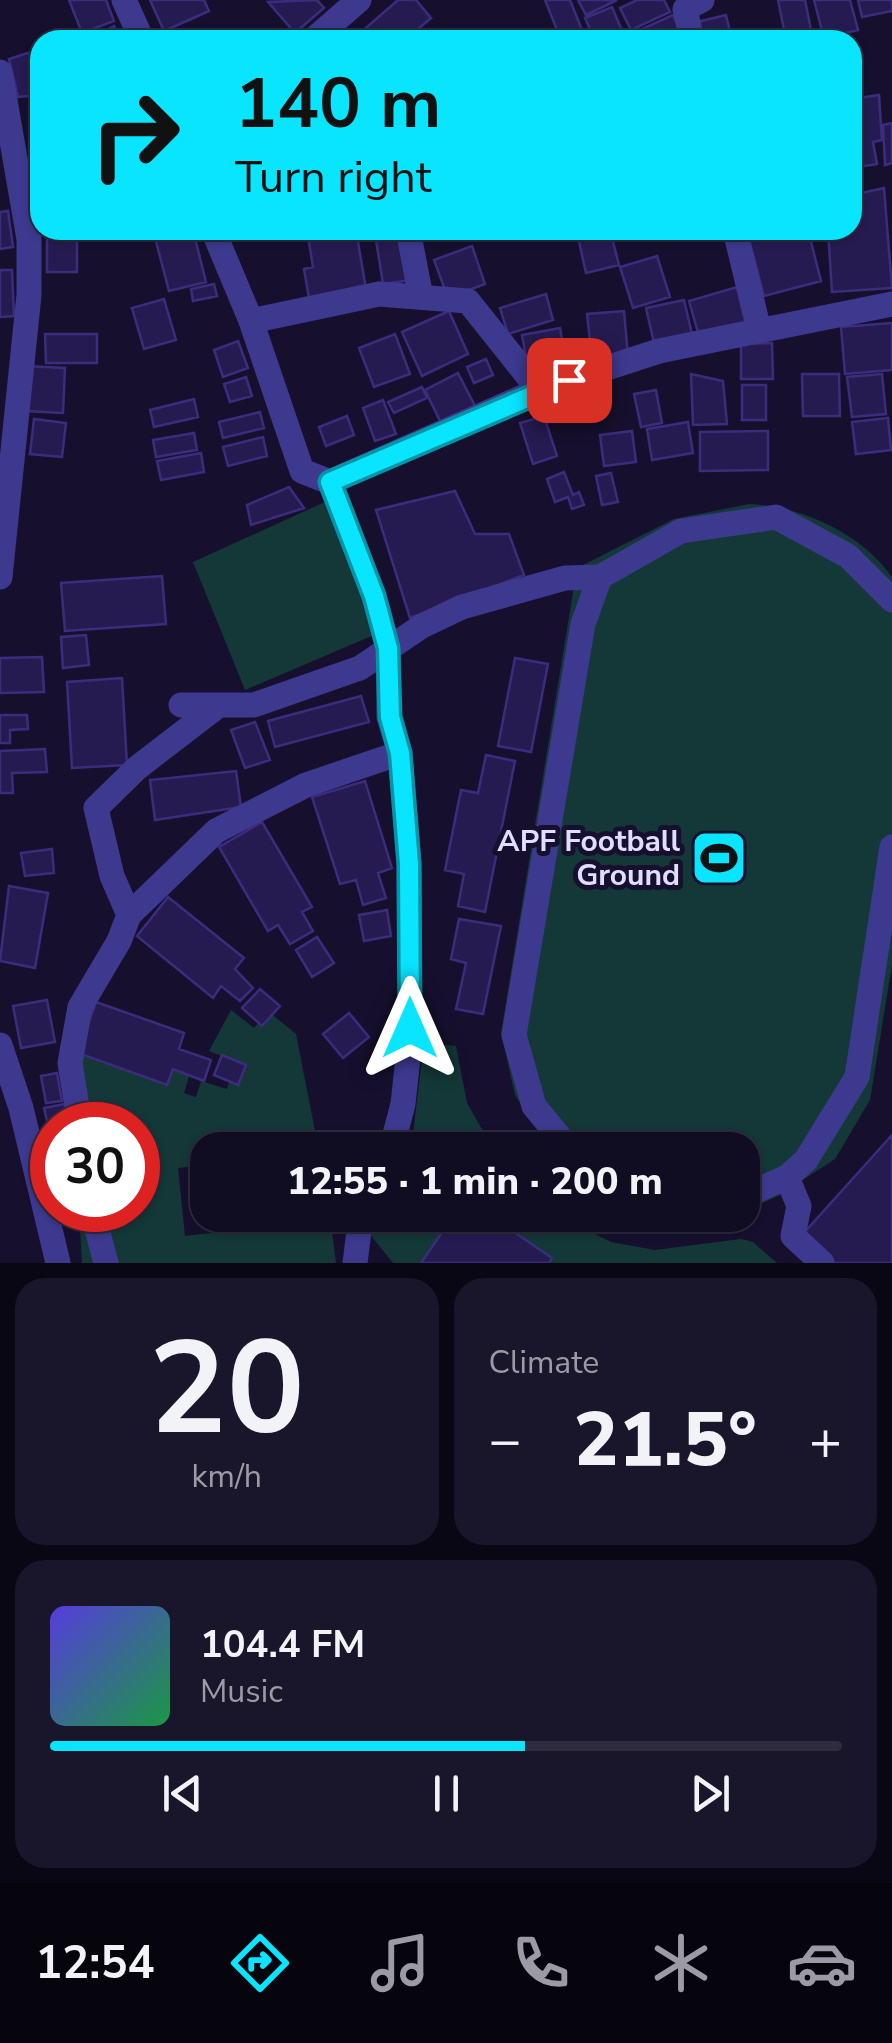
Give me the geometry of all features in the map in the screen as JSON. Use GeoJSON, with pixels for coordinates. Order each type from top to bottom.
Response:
{"type":"FeatureCollection","features":[{"type":"Feature","properties":{"kind":"street"},"geometry":{"type":"LineString","coordinates":[[124,0],[138,30]]}},
{"type":"Feature","properties":{"kind":"street"},"geometry":{"type":"LineString","coordinates":[[324,30],[359,0]]}},
{"type":"Feature","properties":{"kind":"street"},"geometry":{"type":"LineString","coordinates":[[690,30],[686,9],[702,0]]}},
{"type":"Feature","properties":{"kind":"street"},"geometry":{"type":"LineString","coordinates":[[0,72],[28,238],[29,295],[0,577]]}},
{"type":"Feature","properties":{"kind":"street"},"geometry":{"type":"LineString","coordinates":[[217,240],[302,471],[330,482],[539,390],[659,351],[892,304]]}},
{"type":"Feature","properties":{"kind":"street"},"geometry":{"type":"LineString","coordinates":[[410,240],[422,297]]}},
{"type":"Feature","properties":{"kind":"street"},"geometry":{"type":"LineString","coordinates":[[737,240],[760,330]]}},
{"type":"Feature","properties":{"kind":"street"},"geometry":{"type":"LineString","coordinates":[[250,321],[379,294],[468,300],[539,390]]}},
{"type":"Feature","properties":{"kind":"street"},"geometry":{"type":"LineString","coordinates":[[330,482],[374,596],[388,648],[390,717],[400,753],[409,864],[410,1039],[405,1091],[395,1132]]}},
{"type":"Feature","properties":{"kind":"street"},"geometry":{"type":"LineString","coordinates":[[181,705],[254,706],[312,686],[360,668],[422,626],[492,597],[565,578],[600,578],[681,531],[776,518],[848,556],[892,600]]}},
{"type":"Feature","properties":{"kind":"street"},"geometry":{"type":"LineString","coordinates":[[555,1132],[534,1106],[514,1035],[583,624],[600,578]]}},
{"type":"Feature","properties":{"kind":"street"},"geometry":{"type":"LineString","coordinates":[[129,916],[112,876],[96,808],[136,768],[215,708]]}},
{"type":"Feature","properties":{"kind":"street"},"geometry":{"type":"LineString","coordinates":[[76,1102],[70,1063],[80,1007],[119,941],[129,916],[216,831],[306,785],[400,753]]}},
{"type":"Feature","properties":{"kind":"street"},"geometry":{"type":"LineString","coordinates":[[760,1189],[786,1177],[806,1160],[857,1077],[892,846]]}},
{"type":"Feature","properties":{"kind":"street"},"geometry":{"type":"LineString","coordinates":[[0,1045],[21,1108],[58,1263]]}},
{"type":"Feature","properties":{"kind":"street"},"geometry":{"type":"LineString","coordinates":[[786,1177],[800,1206],[792,1236],[822,1263]]}},
{"type":"Feature","properties":{"kind":"street"},"geometry":{"type":"LineString","coordinates":[[98,1232],[106,1263]]}},
{"type":"Feature","properties":{"kind":"street"},"geometry":{"type":"LineString","coordinates":[[355,1263],[360,1232]]}},
{"type":"Feature","properties":{"kind":"green space"},"geometry":{"type":"Polygon","coordinates":[[[327,501],[381,632],[245,690],[193,562],[327,501]]]}},
{"type":"Feature","properties":{"kind":"green space"},"geometry":{"type":"Polygon","coordinates":[[[749,504],[789,510],[847,535],[892,577],[892,965],[870,1100],[835,1159],[760,1204],[760,1132],[539,1132],[515,1095],[501,1033],[577,568],[674,519],[749,504]]]}},
{"type":"Feature","properties":{"kind":"green space"},"geometry":{"type":"Polygon","coordinates":[[[231,1010],[254,1028],[268,1011],[296,1034],[315,1132],[190,1132],[190,1167],[178,1168],[185,1236],[219,1232],[332,1232],[336,1263],[82,1263],[80,1232],[160,1232],[160,1102],[72,1102],[66,1048],[190,1073],[184,1093],[196,1097],[201,1081],[227,1089],[235,1061],[209,1051],[231,1010]]]}},
{"type":"Feature","properties":{"kind":"green space"},"geometry":{"type":"Polygon","coordinates":[[[424,1043],[456,1046],[467,1103],[484,1132],[413,1132],[424,1043]]]}},
{"type":"Feature","properties":{"kind":"green space"},"geometry":{"type":"Polygon","coordinates":[[[442,1232],[421,1263],[393,1263],[369,1233],[442,1232]]]}},
{"type":"Feature","properties":{"kind":"green space"},"geometry":{"type":"Polygon","coordinates":[[[514,1232],[591,1232],[611,1242],[655,1250],[741,1239],[753,1242],[777,1263],[549,1263],[552,1258],[514,1232]]]}},
{"type":"Feature","properties":{"kind":"building"},"geometry":{"type":"Polygon","coordinates":[[[69,0],[106,0],[114,21],[81,30],[69,0]]]}},
{"type":"Feature","properties":{"kind":"building"},"geometry":{"type":"Polygon","coordinates":[[[150,0],[204,0],[209,11],[164,30],[150,0]]]}},
{"type":"Feature","properties":{"kind":"building"},"geometry":{"type":"Polygon","coordinates":[[[317,0],[324,8],[298,30],[292,30],[268,2],[317,0]]]}},
{"type":"Feature","properties":{"kind":"building"},"geometry":{"type":"Polygon","coordinates":[[[398,0],[416,0],[431,18],[417,30],[364,30],[398,0]]]}},
{"type":"Feature","properties":{"kind":"building"},"geometry":{"type":"Polygon","coordinates":[[[545,0],[570,0],[582,30],[557,30],[545,0]]]}},
{"type":"Feature","properties":{"kind":"building"},"geometry":{"type":"Polygon","coordinates":[[[578,0],[617,0],[586,15],[578,0]]]}},
{"type":"Feature","properties":{"kind":"building"},"geometry":{"type":"Polygon","coordinates":[[[637,0],[664,0],[670,12],[631,30],[620,8],[637,0]]]}},
{"type":"Feature","properties":{"kind":"building"},"geometry":{"type":"Polygon","coordinates":[[[778,0],[805,0],[811,30],[784,30],[778,0]]]}},
{"type":"Feature","properties":{"kind":"building"},"geometry":{"type":"Polygon","coordinates":[[[814,0],[850,0],[858,30],[822,30],[814,0]]]}},
{"type":"Feature","properties":{"kind":"building"},"geometry":{"type":"Polygon","coordinates":[[[858,0],[892,0],[892,11],[862,17],[858,0]]]}},
{"type":"Feature","properties":{"kind":"building"},"geometry":{"type":"Polygon","coordinates":[[[612,7],[622,30],[590,30],[585,18],[612,7]]]}},
{"type":"Feature","properties":{"kind":"building"},"geometry":{"type":"Polygon","coordinates":[[[673,15],[680,30],[642,30],[673,15]]]}},
{"type":"Feature","properties":{"kind":"building"},"geometry":{"type":"Polygon","coordinates":[[[726,15],[730,30],[699,30],[697,22],[726,15]]]}},
{"type":"Feature","properties":{"kind":"building"},"geometry":{"type":"Polygon","coordinates":[[[30,52],[30,96],[18,97],[9,59],[30,52]]]}},
{"type":"Feature","properties":{"kind":"building"},"geometry":{"type":"Polygon","coordinates":[[[879,95],[882,140],[873,142],[877,164],[862,166],[862,98],[879,95]]]}},
{"type":"Feature","properties":{"kind":"building"},"geometry":{"type":"Polygon","coordinates":[[[892,123],[892,163],[885,165],[883,125],[892,123]]]}},
{"type":"Feature","properties":{"kind":"building"},"geometry":{"type":"Polygon","coordinates":[[[884,188],[892,288],[832,292],[829,240],[862,240],[862,193],[884,188]]]}},
{"type":"Feature","properties":{"kind":"building"},"geometry":{"type":"Polygon","coordinates":[[[8,211],[13,247],[0,249],[0,212],[8,211]]]}},
{"type":"Feature","properties":{"kind":"building"},"geometry":{"type":"Polygon","coordinates":[[[47,240],[77,240],[77,272],[47,272],[47,240]]]}},
{"type":"Feature","properties":{"kind":"building"},"geometry":{"type":"Polygon","coordinates":[[[156,240],[196,240],[206,282],[169,291],[156,240]]]}},
{"type":"Feature","properties":{"kind":"building"},"geometry":{"type":"Polygon","coordinates":[[[309,240],[358,240],[367,295],[310,304],[304,269],[313,267],[309,240]]]}},
{"type":"Feature","properties":{"kind":"building"},"geometry":{"type":"Polygon","coordinates":[[[376,240],[409,240],[425,278],[383,284],[376,240]]]}},
{"type":"Feature","properties":{"kind":"building"},"geometry":{"type":"Polygon","coordinates":[[[579,240],[613,240],[619,265],[586,273],[579,240]]]}},
{"type":"Feature","properties":{"kind":"building"},"geometry":{"type":"Polygon","coordinates":[[[749,240],[811,240],[821,281],[764,296],[749,240]]]}},
{"type":"Feature","properties":{"kind":"building"},"geometry":{"type":"Polygon","coordinates":[[[472,246],[485,284],[448,298],[434,260],[472,246]]]}},
{"type":"Feature","properties":{"kind":"building"},"geometry":{"type":"Polygon","coordinates":[[[657,256],[670,297],[633,308],[620,267],[657,256]]]}},
{"type":"Feature","properties":{"kind":"building"},"geometry":{"type":"Polygon","coordinates":[[[0,270],[12,270],[14,316],[0,317],[0,270]]]}},
{"type":"Feature","properties":{"kind":"building"},"geometry":{"type":"Polygon","coordinates":[[[214,284],[217,296],[193,301],[191,289],[214,284]]]}},
{"type":"Feature","properties":{"kind":"building"},"geometry":{"type":"Polygon","coordinates":[[[737,287],[747,323],[699,336],[689,301],[737,287]]]}},
{"type":"Feature","properties":{"kind":"building"},"geometry":{"type":"Polygon","coordinates":[[[546,294],[553,320],[508,334],[500,308],[546,294]]]}},
{"type":"Feature","properties":{"kind":"building"},"geometry":{"type":"Polygon","coordinates":[[[164,299],[176,340],[144,349],[132,308],[164,299]]]}},
{"type":"Feature","properties":{"kind":"building"},"geometry":{"type":"Polygon","coordinates":[[[684,300],[692,334],[654,343],[646,308],[684,300]]]}},
{"type":"Feature","properties":{"kind":"building"},"geometry":{"type":"Polygon","coordinates":[[[449,311],[468,354],[422,376],[402,332],[449,311]]]}},
{"type":"Feature","properties":{"kind":"building"},"geometry":{"type":"Polygon","coordinates":[[[624,311],[628,356],[592,359],[587,314],[624,311]]]}},
{"type":"Feature","properties":{"kind":"building"},"geometry":{"type":"Polygon","coordinates":[[[892,323],[892,370],[845,374],[841,327],[892,323]]]}},
{"type":"Feature","properties":{"kind":"building"},"geometry":{"type":"Polygon","coordinates":[[[560,328],[567,368],[529,375],[522,335],[560,328]]]}},
{"type":"Feature","properties":{"kind":"building"},"geometry":{"type":"Polygon","coordinates":[[[45,334],[97,334],[97,363],[46,363],[45,334]]]}},
{"type":"Feature","properties":{"kind":"building"},"geometry":{"type":"Polygon","coordinates":[[[395,334],[410,374],[374,387],[359,348],[395,334]]]}},
{"type":"Feature","properties":{"kind":"building"},"geometry":{"type":"Polygon","coordinates":[[[238,341],[248,368],[223,377],[214,350],[238,341]]]}},
{"type":"Feature","properties":{"kind":"building"},"geometry":{"type":"Polygon","coordinates":[[[772,343],[773,379],[741,379],[741,344],[772,343]]]}},
{"type":"Feature","properties":{"kind":"building"},"geometry":{"type":"Polygon","coordinates":[[[486,359],[493,375],[474,383],[467,367],[486,359]]]}},
{"type":"Feature","properties":{"kind":"building"},"geometry":{"type":"Polygon","coordinates":[[[26,366],[65,368],[63,413],[24,411],[26,366]]]}},
{"type":"Feature","properties":{"kind":"building"},"geometry":{"type":"Polygon","coordinates":[[[458,373],[475,406],[441,423],[425,390],[458,373]]]}},
{"type":"Feature","properties":{"kind":"building"},"geometry":{"type":"Polygon","coordinates":[[[691,374],[723,381],[727,424],[693,425],[691,374]]]}},
{"type":"Feature","properties":{"kind":"building"},"geometry":{"type":"Polygon","coordinates":[[[802,374],[839,374],[840,416],[803,416],[802,374]]]}},
{"type":"Feature","properties":{"kind":"building"},"geometry":{"type":"Polygon","coordinates":[[[882,374],[886,414],[852,417],[847,377],[882,374]]]}},
{"type":"Feature","properties":{"kind":"building"},"geometry":{"type":"Polygon","coordinates":[[[246,377],[252,396],[230,402],[224,384],[246,377]]]}},
{"type":"Feature","properties":{"kind":"building"},"geometry":{"type":"Polygon","coordinates":[[[742,385],[766,385],[766,420],[742,420],[742,385]]]}},
{"type":"Feature","properties":{"kind":"building"},"geometry":{"type":"Polygon","coordinates":[[[422,387],[427,398],[394,413],[388,402],[422,387]]]}},
{"type":"Feature","properties":{"kind":"building"},"geometry":{"type":"Polygon","coordinates":[[[656,390],[662,423],[641,427],[634,394],[656,390]]]}},
{"type":"Feature","properties":{"kind":"building"},"geometry":{"type":"Polygon","coordinates":[[[194,399],[198,417],[154,427],[150,410],[194,399]]]}},
{"type":"Feature","properties":{"kind":"building"},"geometry":{"type":"Polygon","coordinates":[[[383,400],[396,434],[375,441],[363,408],[383,400]]]}},
{"type":"Feature","properties":{"kind":"building"},"geometry":{"type":"Polygon","coordinates":[[[260,412],[264,428],[223,438],[219,422],[260,412]]]}},
{"type":"Feature","properties":{"kind":"building"},"geometry":{"type":"Polygon","coordinates":[[[347,416],[354,435],[326,446],[319,427],[347,416]]]}},
{"type":"Feature","properties":{"kind":"building"},"geometry":{"type":"Polygon","coordinates":[[[544,416],[557,456],[533,464],[520,423],[544,416]]]}},
{"type":"Feature","properties":{"kind":"building"},"geometry":{"type":"Polygon","coordinates":[[[888,418],[891,450],[856,454],[852,422],[888,418]]]}},
{"type":"Feature","properties":{"kind":"building"},"geometry":{"type":"Polygon","coordinates":[[[34,419],[66,423],[62,457],[30,454],[34,419]]]}},
{"type":"Feature","properties":{"kind":"building"},"geometry":{"type":"Polygon","coordinates":[[[688,422],[693,453],[652,460],[647,429],[688,422]]]}},
{"type":"Feature","properties":{"kind":"building"},"geometry":{"type":"Polygon","coordinates":[[[632,431],[636,462],[604,466],[600,435],[632,431]]]}},
{"type":"Feature","properties":{"kind":"building"},"geometry":{"type":"Polygon","coordinates":[[[768,431],[768,470],[700,471],[700,432],[768,431]]]}},
{"type":"Feature","properties":{"kind":"building"},"geometry":{"type":"Polygon","coordinates":[[[194,433],[197,450],[156,457],[153,440],[194,433]]]}},
{"type":"Feature","properties":{"kind":"building"},"geometry":{"type":"Polygon","coordinates":[[[263,437],[267,456],[228,466],[223,447],[263,437]]]}},
{"type":"Feature","properties":{"kind":"building"},"geometry":{"type":"Polygon","coordinates":[[[201,453],[204,472],[161,480],[157,461],[201,453]]]}},
{"type":"Feature","properties":{"kind":"building"},"geometry":{"type":"Polygon","coordinates":[[[564,472],[573,495],[579,492],[584,505],[572,509],[568,497],[555,502],[547,479],[564,472]]]}},
{"type":"Feature","properties":{"kind":"building"},"geometry":{"type":"Polygon","coordinates":[[[611,473],[618,502],[602,505],[596,476],[611,473]]]}},
{"type":"Feature","properties":{"kind":"building"},"geometry":{"type":"Polygon","coordinates":[[[289,487],[304,508],[251,525],[247,505],[289,487]]]}},
{"type":"Feature","properties":{"kind":"building"},"geometry":{"type":"Polygon","coordinates":[[[455,491],[475,534],[509,534],[524,575],[410,618],[376,510],[455,491]]]}},
{"type":"Feature","properties":{"kind":"building"},"geometry":{"type":"Polygon","coordinates":[[[162,576],[166,624],[65,631],[61,583],[162,576]]]}},
{"type":"Feature","properties":{"kind":"building"},"geometry":{"type":"Polygon","coordinates":[[[86,635],[89,665],[63,668],[61,637],[86,635]]]}},
{"type":"Feature","properties":{"kind":"building"},"geometry":{"type":"Polygon","coordinates":[[[42,657],[44,692],[0,693],[0,658],[42,657]]]}},
{"type":"Feature","properties":{"kind":"building"},"geometry":{"type":"Polygon","coordinates":[[[515,658],[548,664],[531,752],[498,746],[515,658]]]}},
{"type":"Feature","properties":{"kind":"building"},"geometry":{"type":"Polygon","coordinates":[[[122,678],[127,765],[72,768],[67,682],[122,678]]]}},
{"type":"Feature","properties":{"kind":"building"},"geometry":{"type":"Polygon","coordinates":[[[361,696],[369,722],[275,747],[268,721],[361,696]]]}},
{"type":"Feature","properties":{"kind":"building"},"geometry":{"type":"Polygon","coordinates":[[[0,715],[27,715],[28,729],[10,730],[10,743],[0,743],[0,715]]]}},
{"type":"Feature","properties":{"kind":"building"},"geometry":{"type":"Polygon","coordinates":[[[255,722],[270,760],[245,768],[231,730],[255,722]]]}},
{"type":"Feature","properties":{"kind":"building"},"geometry":{"type":"Polygon","coordinates":[[[45,749],[47,772],[12,773],[13,793],[0,793],[0,751],[45,749]]]}},
{"type":"Feature","properties":{"kind":"building"},"geometry":{"type":"Polygon","coordinates":[[[486,755],[515,761],[485,912],[458,906],[464,874],[445,870],[461,790],[478,793],[486,755]]]}},
{"type":"Feature","properties":{"kind":"building"},"geometry":{"type":"Polygon","coordinates":[[[236,771],[241,807],[155,820],[150,780],[236,771]]]}},
{"type":"Feature","properties":{"kind":"building"},"geometry":{"type":"Polygon","coordinates":[[[365,781],[392,868],[378,873],[386,898],[363,905],[356,880],[340,884],[312,797],[365,781]]]}},
{"type":"Feature","properties":{"kind":"building"},"geometry":{"type":"Polygon","coordinates":[[[262,822],[312,907],[302,912],[313,931],[290,944],[278,925],[268,931],[219,847],[262,822]]]}},
{"type":"Feature","properties":{"kind":"building"},"geometry":{"type":"Polygon","coordinates":[[[52,849],[54,873],[25,876],[21,853],[52,849]]]}},
{"type":"Feature","properties":{"kind":"building"},"geometry":{"type":"Polygon","coordinates":[[[9,886],[48,893],[35,968],[0,961],[9,886]]]}},
{"type":"Feature","properties":{"kind":"building"},"geometry":{"type":"Polygon","coordinates":[[[168,897],[244,958],[235,969],[253,988],[240,1001],[221,986],[213,998],[137,936],[168,897]]]}},
{"type":"Feature","properties":{"kind":"building"},"geometry":{"type":"Polygon","coordinates":[[[387,910],[391,936],[364,941],[359,915],[387,910]]]}},
{"type":"Feature","properties":{"kind":"building"},"geometry":{"type":"Polygon","coordinates":[[[459,919],[501,926],[483,1014],[456,1009],[466,963],[451,959],[459,919]]]}},
{"type":"Feature","properties":{"kind":"building"},"geometry":{"type":"Polygon","coordinates":[[[317,937],[334,963],[312,977],[296,950],[317,937]]]}},
{"type":"Feature","properties":{"kind":"building"},"geometry":{"type":"Polygon","coordinates":[[[260,989],[280,1006],[262,1026],[242,1008],[260,989]]]}},
{"type":"Feature","properties":{"kind":"building"},"geometry":{"type":"Polygon","coordinates":[[[47,1000],[55,1042],[21,1048],[13,1006],[47,1000]]]}},
{"type":"Feature","properties":{"kind":"building"},"geometry":{"type":"Polygon","coordinates":[[[96,1002],[184,1033],[179,1049],[211,1060],[204,1081],[173,1069],[167,1085],[78,1053],[96,1002]]]}},
{"type":"Feature","properties":{"kind":"building"},"geometry":{"type":"Polygon","coordinates":[[[349,1013],[369,1037],[343,1058],[323,1034],[349,1013]]]}},
{"type":"Feature","properties":{"kind":"building"},"geometry":{"type":"Polygon","coordinates":[[[222,1055],[246,1065],[238,1085],[214,1075],[222,1055]]]}},
{"type":"Feature","properties":{"kind":"building"},"geometry":{"type":"Polygon","coordinates":[[[57,1073],[62,1101],[46,1102],[41,1076],[57,1073]]]}},
{"type":"Feature","properties":{"kind":"building"},"geometry":{"type":"Polygon","coordinates":[[[892,1135],[892,1263],[834,1263],[803,1234],[892,1135]]]}},
{"type":"Feature","properties":{"kind":"building"},"geometry":{"type":"Polygon","coordinates":[[[442,1232],[514,1232],[552,1258],[549,1263],[421,1263],[442,1232]]]}},
{"type":"Feature","properties":{"kind":"place","name":"APF Football Ground"},"geometry":{"type":"Point","coordinates":[719,858]}},
{"type":"Feature","properties":{"kind":"route"},"geometry":{"type":"LineString","coordinates":[[410,1028],[409,864],[400,753],[390,717],[388,648],[374,596],[330,482],[569,380]]}}]}
